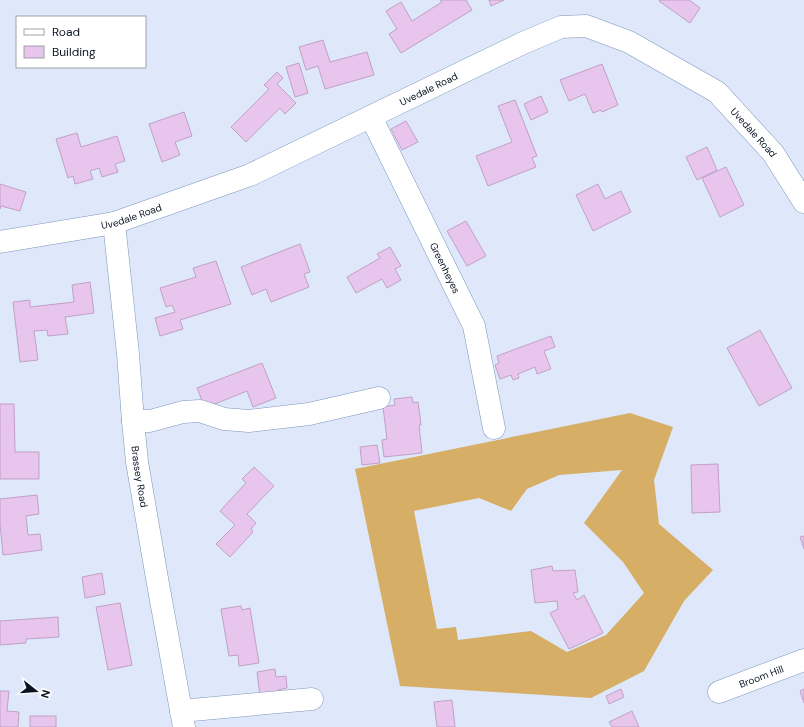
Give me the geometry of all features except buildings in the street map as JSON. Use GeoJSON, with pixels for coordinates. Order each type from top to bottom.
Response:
{"type":"FeatureCollection","features":[{"type":"Feature","properties":{"kind":"street","name":"Uvedale Road"},"geometry":{"type":"LineString","coordinates":[[0,242],[114,223],[250,175],[523,43],[561,27],[586,26],[630,42],[716,92],[773,153],[804,202]]}},
{"type":"Feature","properties":{"kind":"street","name":"Greenheyes"},"geometry":{"type":"LineString","coordinates":[[371,117],[474,326],[494,428]]}},
{"type":"Feature","properties":{"kind":"street","name":"Brassey Road"},"geometry":{"type":"LineString","coordinates":[[114,223],[128,354],[137,462],[183,719]]}},
{"type":"Feature","properties":{"kind":"street"},"geometry":{"type":"LineString","coordinates":[[133,421],[150,421],[183,412],[200,411],[224,419],[249,421],[309,414],[379,398]]}},
{"type":"Feature","properties":{"kind":"street","name":"Broom Hill"},"geometry":{"type":"LineString","coordinates":[[719,692],[804,660]]}},
{"type":"Feature","properties":{"kind":"street"},"geometry":{"type":"LineString","coordinates":[[183,719],[312,698]]}},
{"type":"Feature","properties":{"kind":"shaded area"},"geometry":{"type":"Polygon","coordinates":[[[630,413],[673,427],[654,480],[659,524],[713,570],[684,601],[644,671],[591,698],[400,686],[355,469],[630,413]],[[622,470],[559,475],[527,489],[511,511],[479,498],[414,511],[437,629],[456,627],[458,640],[531,631],[567,652],[606,635],[644,593],[623,562],[584,523],[622,470]]]}}]}
